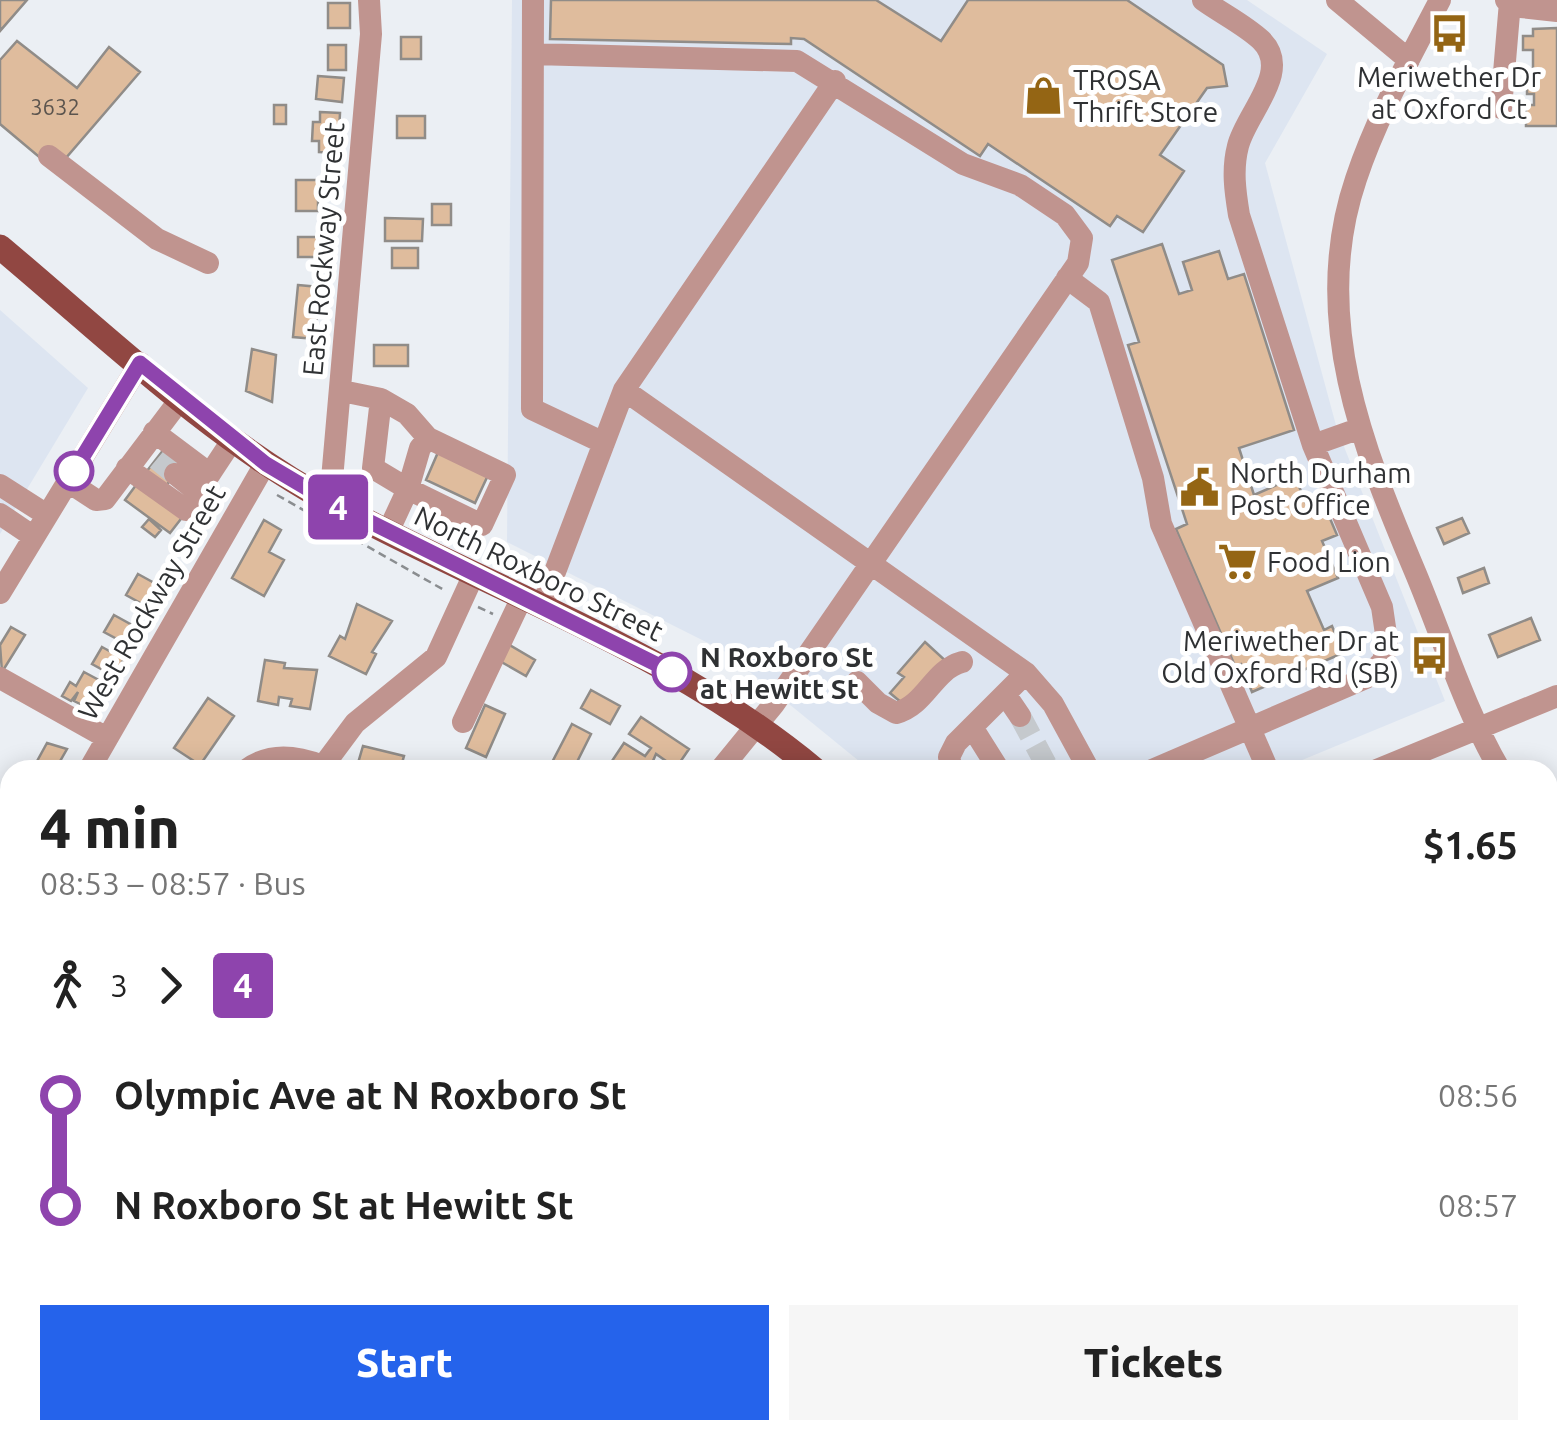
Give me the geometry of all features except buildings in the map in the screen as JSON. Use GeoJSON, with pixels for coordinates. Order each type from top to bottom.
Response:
{"type":"FeatureCollection","features":[{"type":"Feature","properties":{"kind":"main road","name":"North Roxboro Street"},"geometry":{"type":"LineString","coordinates":[[0,247],[266,464],[388,532],[662,666],[758,725],[802,760]]}},
{"type":"Feature","properties":{"kind":"street","name":"East Rockway Street"},"geometry":{"type":"LineString","coordinates":[[330,502],[371,34],[369,0]]}},
{"type":"Feature","properties":{"kind":"street"},"geometry":{"type":"LineString","coordinates":[[533,0],[532,409],[604,443]]}},
{"type":"Feature","properties":{"kind":"street"},"geometry":{"type":"LineString","coordinates":[[1176,760],[1366,678],[1383,661],[1387,642],[1382,607],[1313,444],[1239,215],[1233,182],[1238,146],[1248,117],[1270,83],[1272,60],[1261,40],[1203,0]]}},
{"type":"Feature","properties":{"kind":"street"},"geometry":{"type":"LineString","coordinates":[[1337,0],[1409,60]]}},
{"type":"Feature","properties":{"kind":"street"},"geometry":{"type":"LineString","coordinates":[[1440,0],[1356,179],[1340,255],[1340,336],[1358,429],[1495,760]]}},
{"type":"Feature","properties":{"kind":"street"},"geometry":{"type":"LineString","coordinates":[[1501,108],[1508,1],[1557,11]]}},
{"type":"Feature","properties":{"kind":"street"},"geometry":{"type":"LineString","coordinates":[[533,54],[798,61],[963,164],[1020,186],[1076,225],[1083,251],[1067,278],[758,725],[728,760]]}},
{"type":"Feature","properties":{"kind":"street"},"geometry":{"type":"LineString","coordinates":[[463,722],[510,622],[532,602],[624,390],[835,82]]}},
{"type":"Feature","properties":{"kind":"street"},"geometry":{"type":"LineString","coordinates":[[49,156],[157,239],[208,264]]}},
{"type":"Feature","properties":{"kind":"street"},"geometry":{"type":"LineString","coordinates":[[1067,278],[1099,302],[1152,478],[1161,524],[1263,760]]}},
{"type":"Feature","properties":{"kind":"street"},"geometry":{"type":"LineString","coordinates":[[0,593],[140,363]]}},
{"type":"Feature","properties":{"kind":"street"},"geometry":{"type":"LineString","coordinates":[[624,390],[1026,673],[1053,704],[1084,760]]}},
{"type":"Feature","properties":{"kind":"street"},"geometry":{"type":"LineString","coordinates":[[342,391],[381,399],[407,414],[428,438],[505,475],[482,525],[374,468],[381,399]]}},
{"type":"Feature","properties":{"kind":"street"},"geometry":{"type":"LineString","coordinates":[[68,481],[96,500],[105,499],[126,468],[151,446],[182,398]]}},
{"type":"Feature","properties":{"kind":"street"},"geometry":{"type":"LineString","coordinates":[[1313,444],[1358,429]]}},
{"type":"Feature","properties":{"kind":"street"},"geometry":{"type":"LineString","coordinates":[[388,532],[408,489],[420,448],[428,438]]}},
{"type":"Feature","properties":{"kind":"street"},"geometry":{"type":"LineString","coordinates":[[126,468],[186,510],[233,439]]}},
{"type":"Feature","properties":{"kind":"street"},"geometry":{"type":"LineString","coordinates":[[151,446],[205,483]]}},
{"type":"Feature","properties":{"kind":"street","name":"West Rockway Street"},"geometry":{"type":"LineString","coordinates":[[95,760],[266,464]]}},
{"type":"Feature","properties":{"kind":"street"},"geometry":{"type":"LineString","coordinates":[[175,474],[205,483]]}},
{"type":"Feature","properties":{"kind":"street"},"geometry":{"type":"LineString","coordinates":[[0,485],[47,515]]}},
{"type":"Feature","properties":{"kind":"street"},"geometry":{"type":"LineString","coordinates":[[0,514],[34,537]]}},
{"type":"Feature","properties":{"kind":"street"},"geometry":{"type":"LineString","coordinates":[[329,760],[354,723],[436,657],[474,574]]}},
{"type":"Feature","properties":{"kind":"street"},"geometry":{"type":"LineString","coordinates":[[857,682],[878,703],[896,712],[911,709],[949,666],[962,662]]}},
{"type":"Feature","properties":{"kind":"street"},"geometry":{"type":"LineString","coordinates":[[952,760],[952,750],[1026,673]]}},
{"type":"Feature","properties":{"kind":"street"},"geometry":{"type":"LineString","coordinates":[[0,678],[107,738]]}},
{"type":"Feature","properties":{"kind":"street"},"geometry":{"type":"LineString","coordinates":[[1005,694],[1020,716]]}},
{"type":"Feature","properties":{"kind":"street"},"geometry":{"type":"LineString","coordinates":[[1402,760],[1557,696]]}},
{"type":"Feature","properties":{"kind":"street"},"geometry":{"type":"LineString","coordinates":[[972,727],[993,760]]}},
{"type":"Feature","properties":{"kind":"street"},"geometry":{"type":"LineString","coordinates":[[265,760],[304,760]]}},
{"type":"Feature","properties":{"kind":"path"},"geometry":{"type":"LineString","coordinates":[[271,491],[510,622]]}},
{"type":"Feature","properties":{"kind":"shaded area"},"geometry":{"type":"Polygon","coordinates":[[[512,0],[1247,0],[1327,54],[1265,163],[1337,429],[1445,701],[1302,760],[858,760],[724,651],[507,542],[512,0]]]}},
{"type":"Feature","properties":{"kind":"shaded area"},"geometry":{"type":"Polygon","coordinates":[[[0,310],[88,388],[0,534],[0,310]]]}},
{"type":"Feature","properties":{"kind":"tunnel"},"geometry":{"type":"LineString","coordinates":[[157,459],[175,474]]}},
{"type":"Feature","properties":{"kind":"tunnel"},"geometry":{"type":"LineString","coordinates":[[1020,716],[1044,760]]}},
{"type":"Feature","properties":{"kind":"bus line","name":"4"},"geometry":{"type":"LineString","coordinates":[[74,471],[140,363],[266,464],[330,502],[672,672]]}},
{"type":"Feature","properties":{"kind":"place","name":"Meriwether Dr at Oxford Ct"},"geometry":{"type":"Point","coordinates":[1449,33]}},
{"type":"Feature","properties":{"kind":"place","name":"TROSA Thrift Store"},"geometry":{"type":"Point","coordinates":[1043,95]}},
{"type":"Feature","properties":{"kind":"place","name":"North Durham Post Office"},"geometry":{"type":"Point","coordinates":[1200,488]}},
{"type":"Feature","properties":{"kind":"place","name":"Food Lion"},"geometry":{"type":"Point","coordinates":[1237,561]}},
{"type":"Feature","properties":{"kind":"place","name":"Meriwether Dr at Old Oxford Rd (SB)"},"geometry":{"type":"Point","coordinates":[1429,656]}},
{"type":"Feature","properties":{"kind":"place","name":"N Roxboro St at Hewitt St"},"geometry":{"type":"Point","coordinates":[672,672]}}]}
